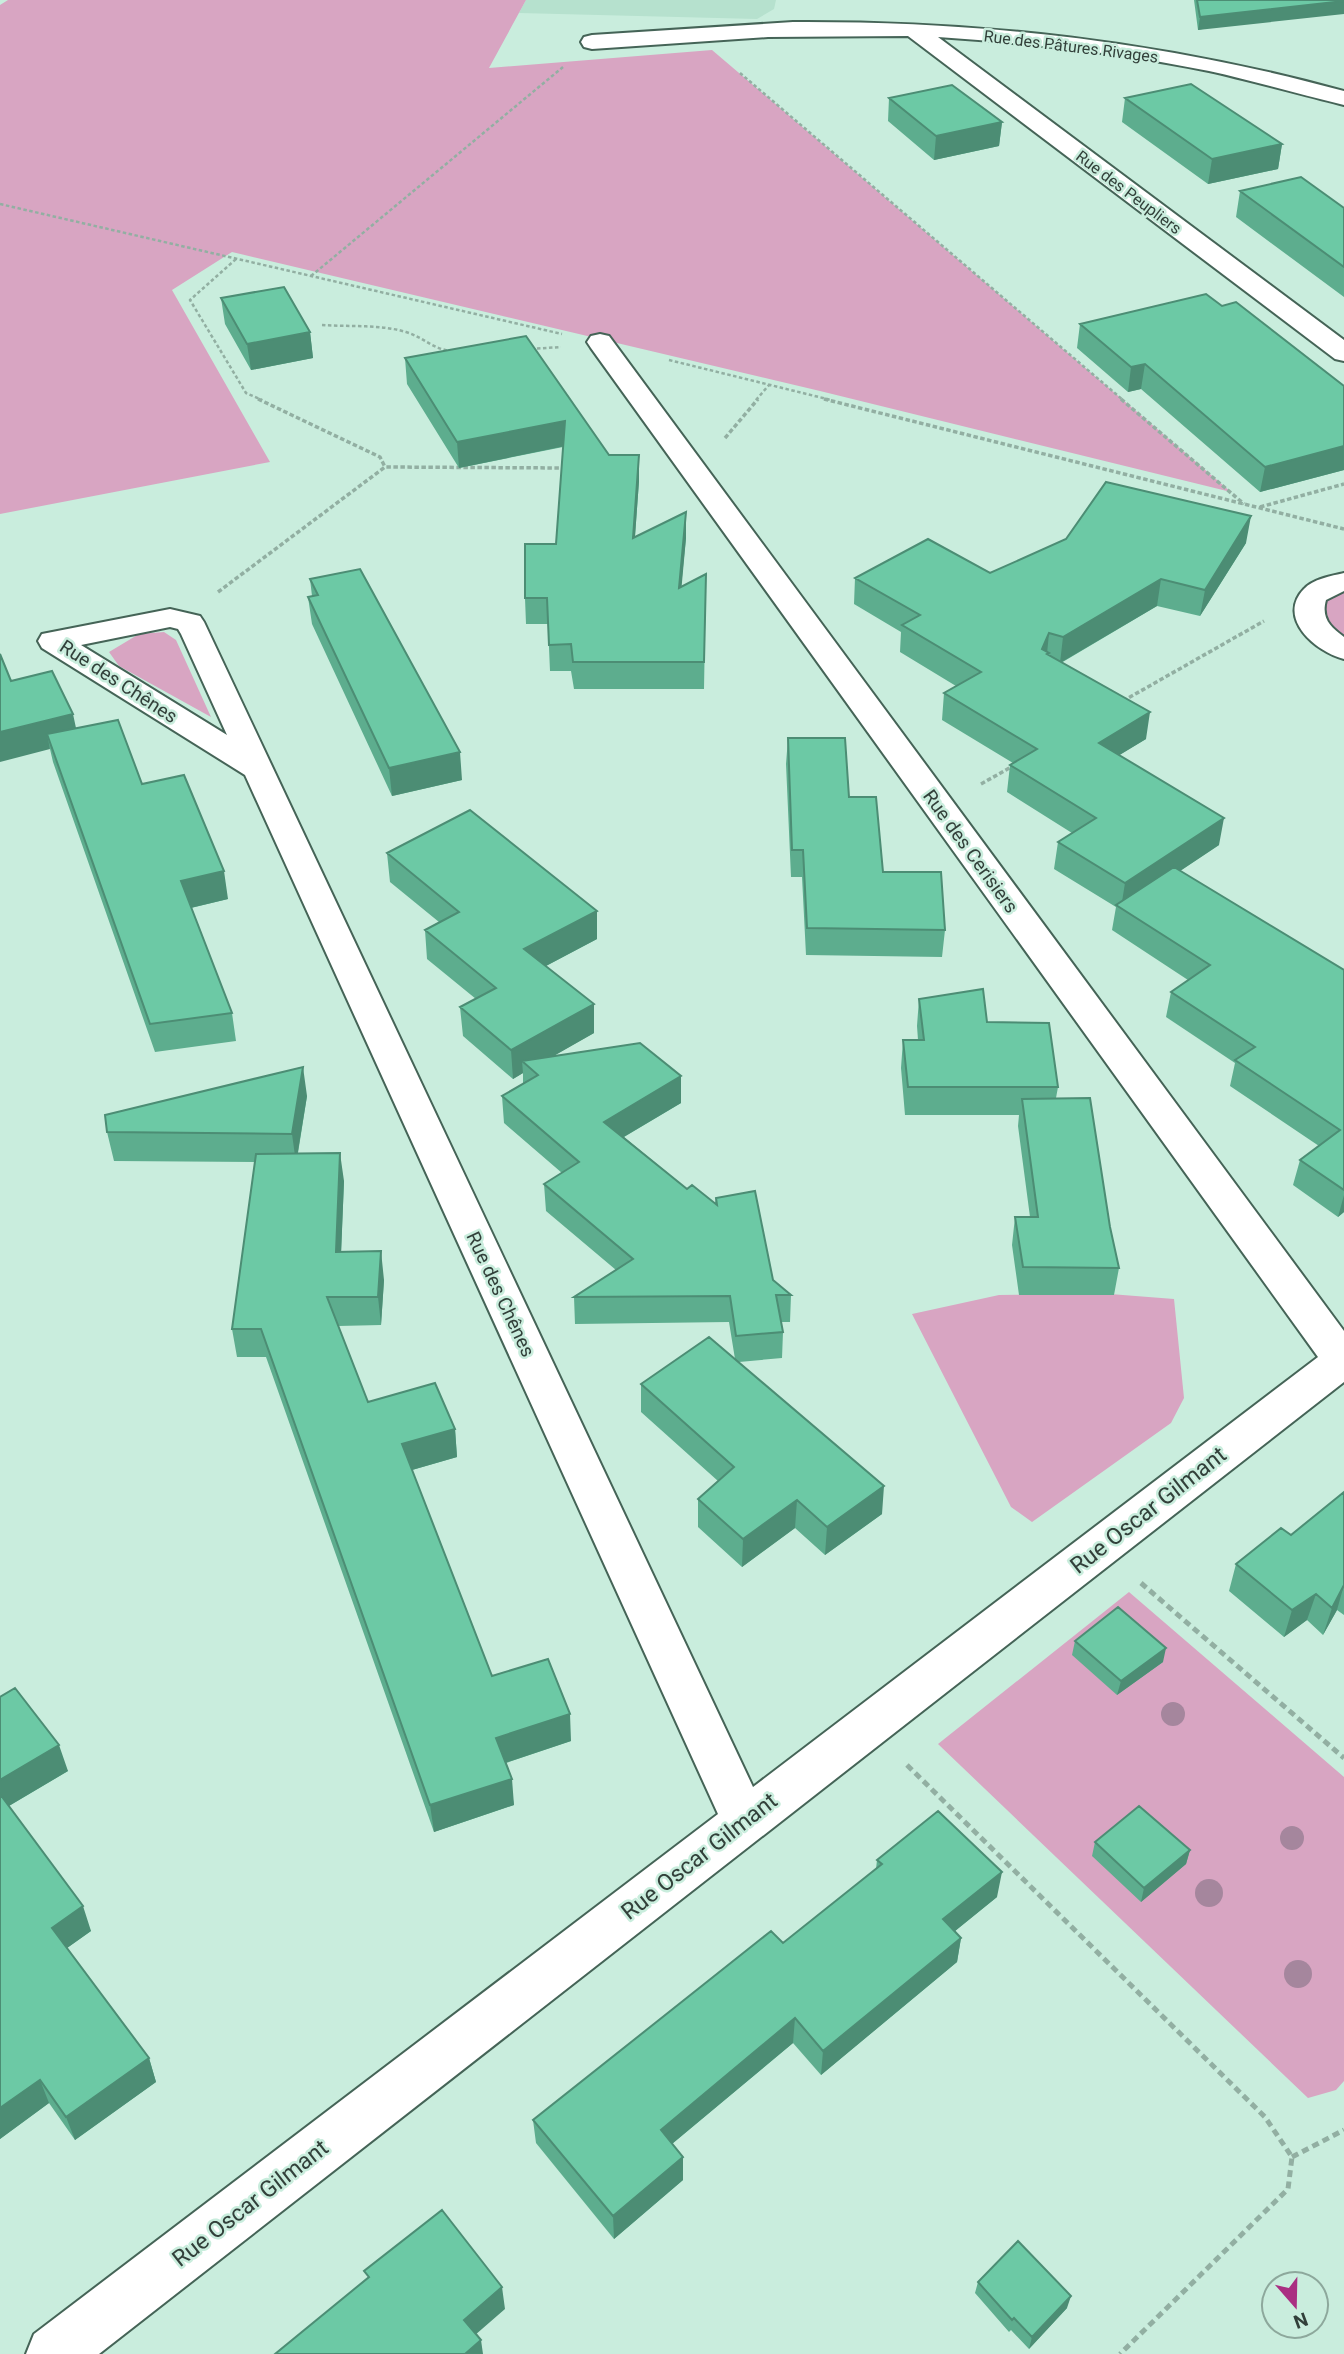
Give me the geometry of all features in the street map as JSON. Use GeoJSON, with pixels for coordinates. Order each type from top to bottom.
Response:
{"type":"FeatureCollection","features":[{"type":"Feature","properties":{"kind":"street","name":"Rue des Pâtures Rivages"},"geometry":{"type":"LineString","coordinates":[[592,42],[696,36],[794,19],[915,31],[1007,36],[1156,55],[1208,63],[1344,98]]}},
{"type":"Feature","properties":{"kind":"street","name":"Rue des Peupliers"},"geometry":{"type":"LineString","coordinates":[[915,31],[1344,353]]}},
{"type":"Feature","properties":{"kind":"street","name":"Rue des Cerisiers"},"geometry":{"type":"LineString","coordinates":[[600,342],[1343,1359]]}},
{"type":"Feature","properties":{"kind":"street"},"geometry":{"type":"LineString","coordinates":[[1344,582],[1319,592],[1309,603],[1307,616],[1314,630],[1328,642],[1344,650]]}},
{"type":"Feature","properties":{"kind":"street","name":"Rue des Chênes"},"geometry":{"type":"LineString","coordinates":[[257,768],[53,641],[152,619],[170,618],[189,622],[196,634],[746,1820]]}},
{"type":"Feature","properties":{"kind":"street","name":"Rue Oscar Gilmant"},"geometry":{"type":"LineString","coordinates":[[54,2354],[1343,1359]]}},
{"type":"Feature","properties":{"kind":"path"},"geometry":{"type":"LineString","coordinates":[[696,36],[1245,504]]}},
{"type":"Feature","properties":{"kind":"path"},"geometry":{"type":"LineString","coordinates":[[310,276],[592,42]]}},
{"type":"Feature","properties":{"kind":"path"},"geometry":{"type":"LineString","coordinates":[[236,259],[190,300],[246,393],[380,457],[385,467]]}},
{"type":"Feature","properties":{"kind":"path"},"geometry":{"type":"LineString","coordinates":[[321,325],[403,331],[439,351],[453,351]]}},
{"type":"Feature","properties":{"kind":"path"},"geometry":{"type":"LineString","coordinates":[[520,349],[600,342]]}},
{"type":"Feature","properties":{"kind":"path"},"geometry":{"type":"LineString","coordinates":[[690,463],[725,456],[718,447],[769,385]]}},
{"type":"Feature","properties":{"kind":"path"},"geometry":{"type":"LineString","coordinates":[[181,620],[385,467],[577,468]]}},
{"type":"Feature","properties":{"kind":"path"},"geometry":{"type":"LineString","coordinates":[[1258,507],[1344,484]]}},
{"type":"Feature","properties":{"kind":"path"},"geometry":{"type":"LineString","coordinates":[[1118,705],[1260,622],[1307,616]]}},
{"type":"Feature","properties":{"kind":"path"},"geometry":{"type":"LineString","coordinates":[[940,808],[1023,760]]}},
{"type":"Feature","properties":{"kind":"path"},"geometry":{"type":"LineString","coordinates":[[1099,1547],[1344,1758]]}},
{"type":"Feature","properties":{"kind":"path"},"geometry":{"type":"LineString","coordinates":[[867,1727],[1265,2117],[1292,2157],[1288,2189],[1120,2354]]}},
{"type":"Feature","properties":{"kind":"path"},"geometry":{"type":"LineString","coordinates":[[1292,2157],[1344,2130]]}},
{"type":"Feature","properties":{"kind":"shaded area"},"geometry":{"type":"Polygon","coordinates":[[[8,0],[526,0],[489,68],[712,50],[1231,492],[820,391],[232,252],[172,290],[270,462],[0,514],[0,5],[8,0]]]}},
{"type":"Feature","properties":{"kind":"shaded area"},"geometry":{"type":"Polygon","coordinates":[[[526,0],[776,0],[774,9],[757,19],[519,13],[526,0]]]}},
{"type":"Feature","properties":{"kind":"shaded area"},"geometry":{"type":"Polygon","coordinates":[[[1344,591],[1344,643],[1320,621],[1325,601],[1344,591]]]}},
{"type":"Feature","properties":{"kind":"shaded area"},"geometry":{"type":"Polygon","coordinates":[[[164,632],[176,640],[211,717],[119,666],[109,652],[139,634],[164,632]]]}},
{"type":"Feature","properties":{"kind":"shaded area"},"geometry":{"type":"Polygon","coordinates":[[[1110,1294],[1174,1299],[1184,1398],[1171,1423],[1032,1522],[1011,1507],[912,1314],[999,1295],[1110,1294]]]}},
{"type":"Feature","properties":{"kind":"shaded area"},"geometry":{"type":"Polygon","coordinates":[[[1129,1592],[1344,1777],[1344,2081],[1336,2090],[1308,2098],[938,1744],[1129,1592]]]}},
{"type":"Feature","properties":{"kind":"building"},"geometry":{"type":"Polygon","coordinates":[[[1197,0],[1344,0],[1344,1],[1200,17],[1197,0]]]}},
{"type":"Feature","properties":{"kind":"building"},"geometry":{"type":"Polygon","coordinates":[[[1191,84],[1282,144],[1212,159],[1125,98],[1191,84]]]}},
{"type":"Feature","properties":{"kind":"building"},"geometry":{"type":"Polygon","coordinates":[[[952,85],[1002,122],[936,136],[889,98],[952,85]]]}},
{"type":"Feature","properties":{"kind":"building"},"geometry":{"type":"Polygon","coordinates":[[[1301,177],[1344,208],[1344,267],[1240,191],[1301,177]]]}},
{"type":"Feature","properties":{"kind":"building"},"geometry":{"type":"Polygon","coordinates":[[[284,287],[310,332],[247,344],[221,298],[284,287]]]}},
{"type":"Feature","properties":{"kind":"building"},"geometry":{"type":"Polygon","coordinates":[[[1206,294],[1222,306],[1236,302],[1344,386],[1344,446],[1265,467],[1145,364],[1131,367],[1080,324],[1206,294]]]}},
{"type":"Feature","properties":{"kind":"building"},"geometry":{"type":"Polygon","coordinates":[[[526,336],[609,455],[639,455],[633,538],[686,512],[679,588],[706,574],[704,662],[573,662],[571,644],[549,645],[547,598],[525,598],[525,544],[556,544],[565,421],[457,442],[405,358],[526,336]]]}},
{"type":"Feature","properties":{"kind":"building"},"geometry":{"type":"Polygon","coordinates":[[[1106,482],[1251,516],[1205,590],[1161,579],[1063,637],[1049,633],[1042,649],[1150,712],[1099,743],[1224,818],[1125,883],[1058,842],[1096,818],[1010,765],[1037,749],[944,693],[981,672],[902,625],[920,615],[855,578],[928,539],[990,573],[1066,539],[1106,482]]]}},
{"type":"Feature","properties":{"kind":"building"},"geometry":{"type":"Polygon","coordinates":[[[360,569],[460,752],[389,768],[308,597],[318,595],[310,579],[360,569]]]}},
{"type":"Feature","properties":{"kind":"building"},"geometry":{"type":"Polygon","coordinates":[[[0,654],[11,681],[52,671],[73,714],[0,732],[0,654]]]}},
{"type":"Feature","properties":{"kind":"building"},"geometry":{"type":"Polygon","coordinates":[[[118,720],[142,784],[184,775],[224,871],[181,881],[232,1013],[150,1024],[47,734],[118,720]]]}},
{"type":"Feature","properties":{"kind":"building"},"geometry":{"type":"Polygon","coordinates":[[[788,738],[845,738],[849,797],[876,797],[883,872],[941,872],[945,930],[807,928],[803,850],[792,850],[788,738]]]}},
{"type":"Feature","properties":{"kind":"building"},"geometry":{"type":"Polygon","coordinates":[[[470,810],[597,911],[524,949],[594,1004],[511,1050],[460,1007],[496,988],[425,930],[459,912],[387,853],[470,810]]]}},
{"type":"Feature","properties":{"kind":"building"},"geometry":{"type":"Polygon","coordinates":[[[1174,867],[1344,970],[1344,1190],[1300,1160],[1340,1130],[1235,1060],[1255,1047],[1171,992],[1210,965],[1116,905],[1174,867]]]}},
{"type":"Feature","properties":{"kind":"building"},"geometry":{"type":"Polygon","coordinates":[[[983,989],[987,1022],[1049,1023],[1058,1087],[908,1087],[903,1040],[924,1040],[919,999],[983,989]]]}},
{"type":"Feature","properties":{"kind":"building"},"geometry":{"type":"Polygon","coordinates":[[[640,1043],[681,1076],[604,1122],[687,1189],[692,1185],[717,1205],[716,1198],[755,1191],[773,1280],[791,1295],[776,1295],[783,1332],[736,1336],[730,1296],[574,1297],[633,1259],[544,1184],[579,1162],[502,1096],[538,1075],[522,1061],[640,1043]]]}},
{"type":"Feature","properties":{"kind":"building"},"geometry":{"type":"Polygon","coordinates":[[[303,1067],[292,1134],[107,1132],[105,1115],[303,1067]]]}},
{"type":"Feature","properties":{"kind":"building"},"geometry":{"type":"Polygon","coordinates":[[[1090,1098],[1119,1268],[1023,1267],[1015,1217],[1038,1217],[1022,1099],[1090,1098]]]}},
{"type":"Feature","properties":{"kind":"building"},"geometry":{"type":"Polygon","coordinates":[[[340,1153],[336,1252],[381,1251],[378,1297],[327,1297],[368,1402],[435,1383],[455,1429],[402,1444],[492,1676],[548,1659],[570,1714],[496,1738],[512,1779],[430,1805],[261,1329],[232,1329],[256,1154],[340,1153]]]}},
{"type":"Feature","properties":{"kind":"building"},"geometry":{"type":"Polygon","coordinates":[[[709,1337],[884,1486],[827,1527],[797,1500],[743,1539],[698,1499],[734,1467],[641,1384],[709,1337]]]}},
{"type":"Feature","properties":{"kind":"building"},"geometry":{"type":"Polygon","coordinates":[[[1344,1492],[1344,1585],[1332,1608],[1316,1594],[1292,1610],[1236,1564],[1281,1528],[1291,1535],[1344,1492]]]}},
{"type":"Feature","properties":{"kind":"building"},"geometry":{"type":"Polygon","coordinates":[[[1118,1607],[1166,1648],[1121,1681],[1075,1641],[1118,1607]]]}},
{"type":"Feature","properties":{"kind":"building"},"geometry":{"type":"Polygon","coordinates":[[[15,1688],[59,1745],[0,1780],[0,1697],[15,1688]]]}},
{"type":"Feature","properties":{"kind":"building"},"geometry":{"type":"Polygon","coordinates":[[[0,1794],[83,1906],[52,1928],[149,2058],[66,2117],[40,2080],[0,2108],[0,1794]]]}},
{"type":"Feature","properties":{"kind":"building"},"geometry":{"type":"Polygon","coordinates":[[[1139,1806],[1190,1850],[1144,1888],[1095,1842],[1139,1806]]]}},
{"type":"Feature","properties":{"kind":"building"},"geometry":{"type":"Polygon","coordinates":[[[938,1811],[1002,1872],[943,1919],[961,1938],[823,2051],[795,2018],[661,2130],[683,2157],[613,2216],[533,2120],[771,1931],[783,1943],[882,1864],[877,1860],[938,1811]]]}},
{"type":"Feature","properties":{"kind":"building"},"geometry":{"type":"Polygon","coordinates":[[[442,2210],[502,2287],[464,2320],[481,2340],[465,2354],[275,2354],[369,2277],[364,2271],[442,2210]]]}},
{"type":"Feature","properties":{"kind":"building"},"geometry":{"type":"Polygon","coordinates":[[[1018,2241],[1071,2296],[1032,2337],[1014,2318],[1012,2320],[978,2282],[1018,2241]]]}}]}
